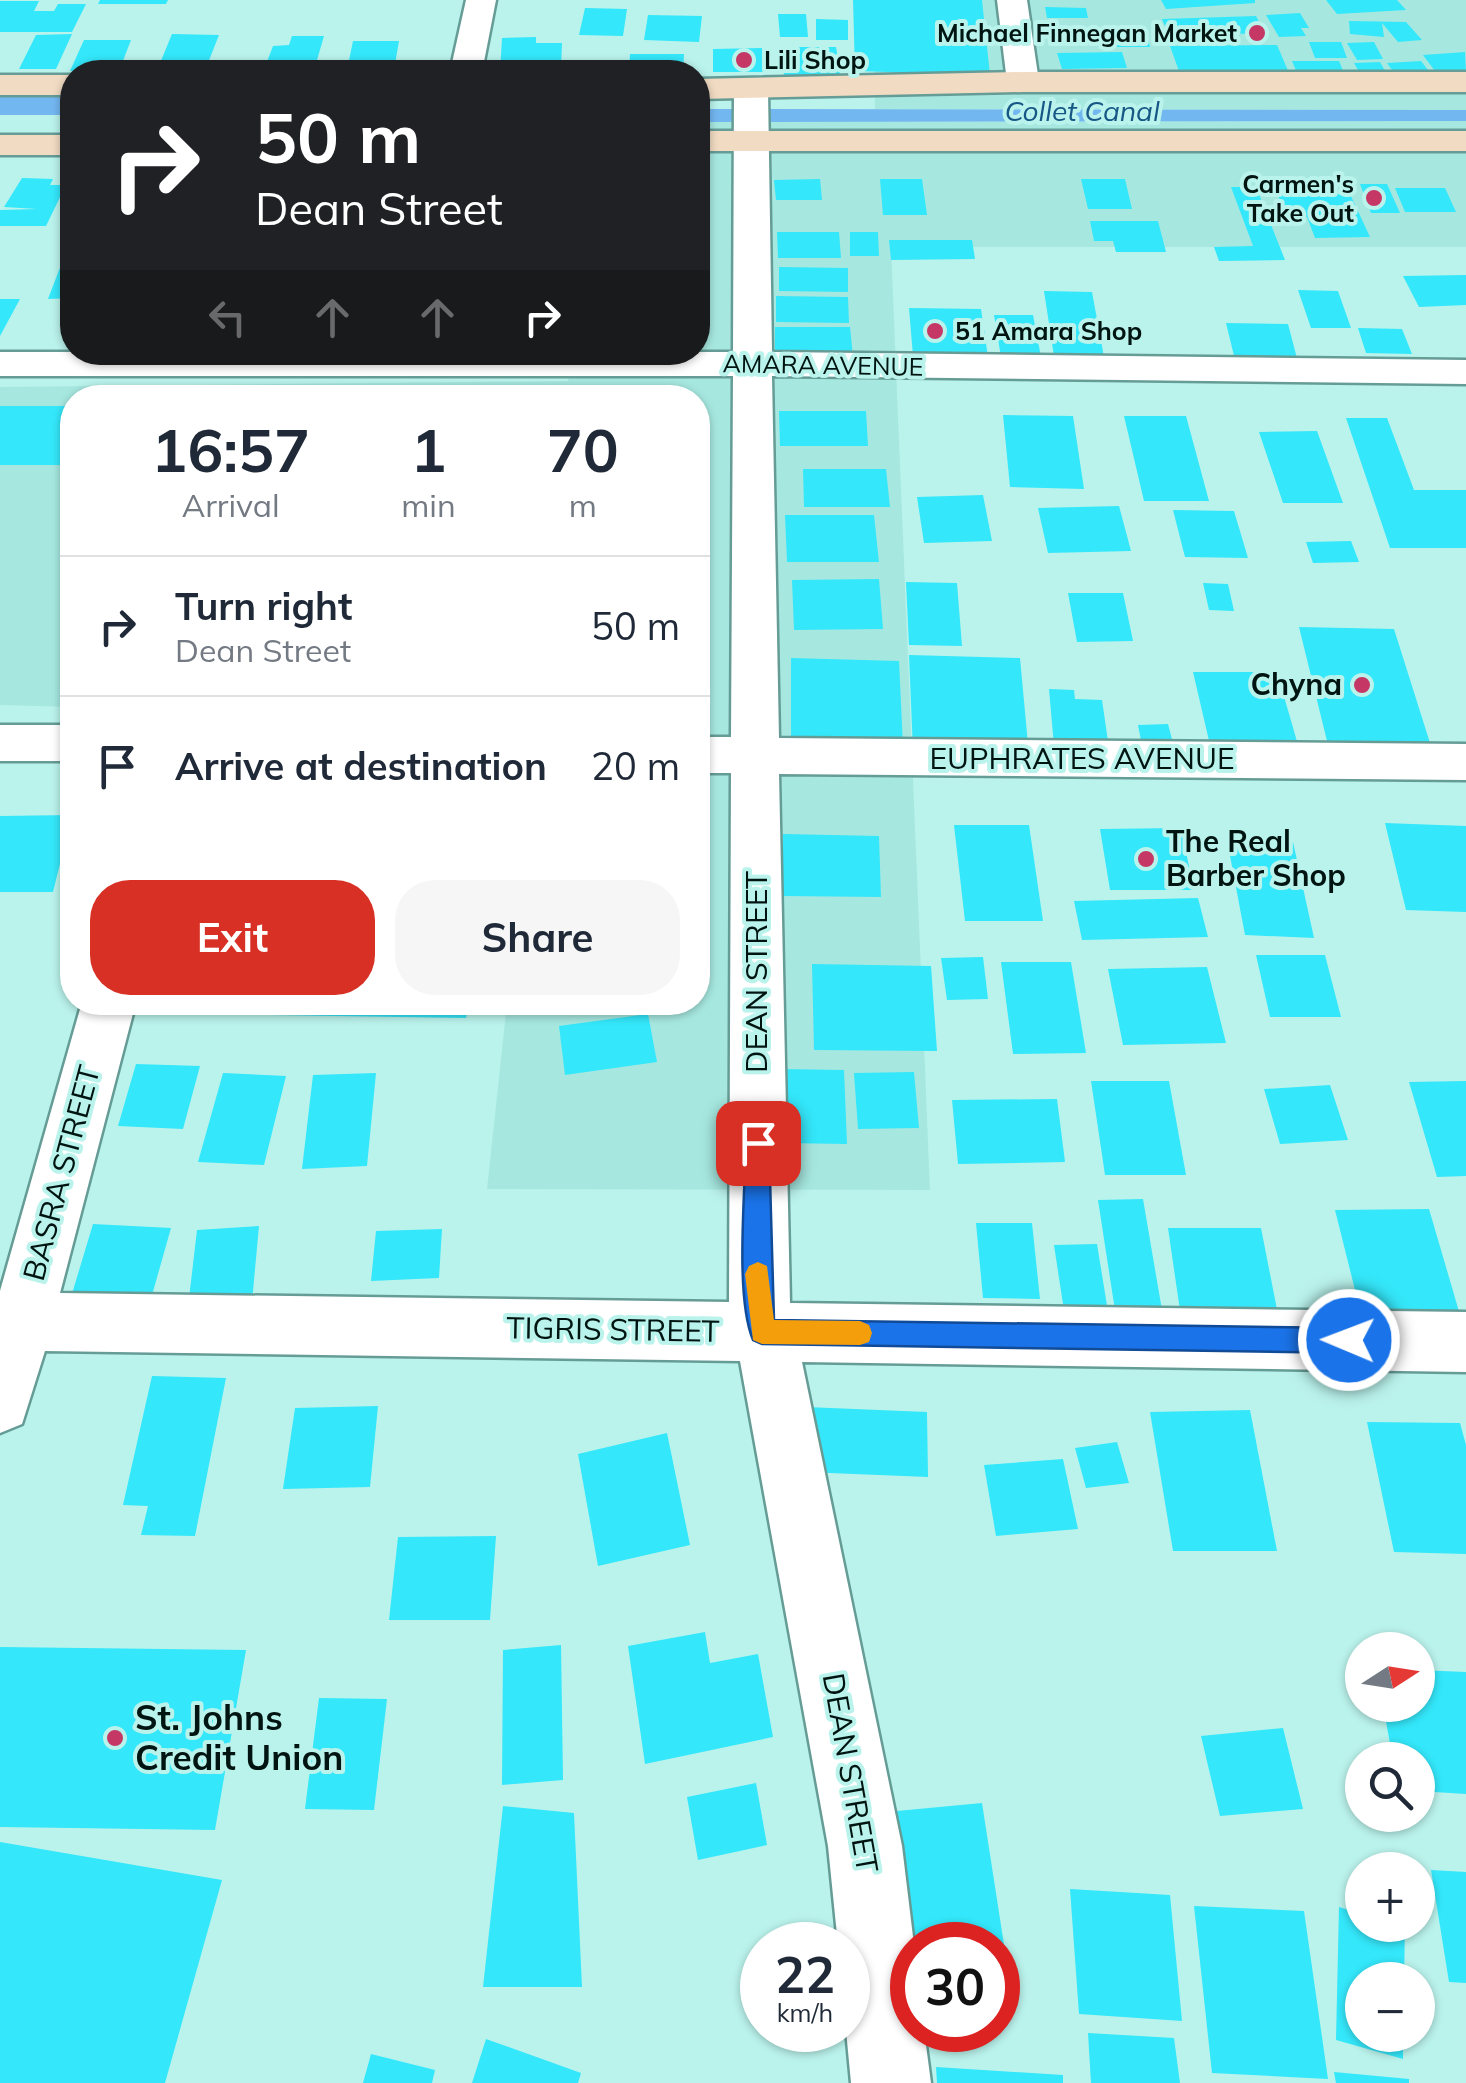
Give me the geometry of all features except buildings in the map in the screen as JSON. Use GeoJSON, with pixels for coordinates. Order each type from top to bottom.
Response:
{"type":"FeatureCollection","features":[{"type":"Feature","properties":{"kind":"street"},"geometry":{"type":"LineString","coordinates":[[468,60],[481,0]]}},
{"type":"Feature","properties":{"kind":"street"},"geometry":{"type":"LineString","coordinates":[[1012,0],[1024,82]]}},
{"type":"Feature","properties":{"kind":"street"},"geometry":{"type":"LineString","coordinates":[[710,134],[752,114],[1024,82],[1466,82]]}},
{"type":"Feature","properties":{"kind":"street"},"geometry":{"type":"LineString","coordinates":[[0,85],[60,85]]}},
{"type":"Feature","properties":{"kind":"street"},"geometry":{"type":"LineString","coordinates":[[710,95],[752,114],[1466,142]]}},
{"type":"Feature","properties":{"kind":"street","name":"DEAN STREET"},"geometry":{"type":"LineString","coordinates":[[752,114],[758,1296],[865,1846],[891,2083]]}},
{"type":"Feature","properties":{"kind":"street"},"geometry":{"type":"LineString","coordinates":[[0,146],[60,145]]}},
{"type":"Feature","properties":{"kind":"street","name":"AMARA AVENUE"},"geometry":{"type":"LineString","coordinates":[[0,364],[60,363]]}},
{"type":"Feature","properties":{"kind":"street","name":"AMARA AVENUE"},"geometry":{"type":"LineString","coordinates":[[710,363],[1466,372]]}},
{"type":"Feature","properties":{"kind":"street"},"geometry":{"type":"LineString","coordinates":[[0,743],[60,743]]}},
{"type":"Feature","properties":{"kind":"street","name":"EUPHRATES AVENUE"},"geometry":{"type":"LineString","coordinates":[[710,755],[1466,762]]}},
{"type":"Feature","properties":{"kind":"street","name":"BASRA STREET"},"geometry":{"type":"LineString","coordinates":[[0,1402],[11,1320],[105,1015]]}},
{"type":"Feature","properties":{"kind":"street","name":"TIGRIS STREET"},"geometry":{"type":"LineString","coordinates":[[11,1320],[1466,1342]]}},
{"type":"Feature","properties":{"kind":"shaded area"},"geometry":{"type":"Polygon","coordinates":[[[873,0],[1466,0],[1466,110],[875,109],[873,0]]]}},
{"type":"Feature","properties":{"kind":"shaded area"},"geometry":{"type":"Polygon","coordinates":[[[1466,121],[1466,247],[891,247],[930,1190],[487,1189],[506,1015],[710,1015],[710,385],[189,385],[568,381],[572,365],[710,365],[710,122],[1466,121]]]}},
{"type":"Feature","properties":{"kind":"shaded area"},"geometry":{"type":"Polygon","coordinates":[[[60,386],[60,707],[0,705],[0,387],[60,386]]]}},
{"type":"Feature","properties":{"kind":"water"},"geometry":{"type":"Polygon","coordinates":[[[710,109],[1466,110],[1466,121],[710,122],[710,109]]]}},
{"type":"Feature","properties":{"kind":"waterway","name":"Collet Canal"},"geometry":{"type":"LineString","coordinates":[[0,102],[60,102]]}},
{"type":"Feature","properties":{"kind":"slow traffic"},"geometry":{"type":"LineString","coordinates":[[758,1274],[762,1332],[860,1333]]}},
{"type":"Feature","properties":{"kind":"place","name":"Michael Finnegan Market"},"geometry":{"type":"Point","coordinates":[1257,33]}},
{"type":"Feature","properties":{"kind":"place","name":"Lili Shop"},"geometry":{"type":"Point","coordinates":[744,60]}},
{"type":"Feature","properties":{"kind":"place","name":"Carmen's Take Out"},"geometry":{"type":"Point","coordinates":[1374,198]}},
{"type":"Feature","properties":{"kind":"place","name":"51 Amara Shop"},"geometry":{"type":"Point","coordinates":[935,331]}},
{"type":"Feature","properties":{"kind":"place","name":"Chyna"},"geometry":{"type":"Point","coordinates":[1362,685]}},
{"type":"Feature","properties":{"kind":"place","name":"The Real Barber Shop"},"geometry":{"type":"Point","coordinates":[1146,859]}},
{"type":"Feature","properties":{"kind":"place","name":"St. Johns Credit Union"},"geometry":{"type":"Point","coordinates":[115,1738]}},
{"type":"Feature","properties":{"kind":"route"},"geometry":{"type":"LineString","coordinates":[[758,1143],[758,1296],[762,1332],[1349,1340]]}}]}
